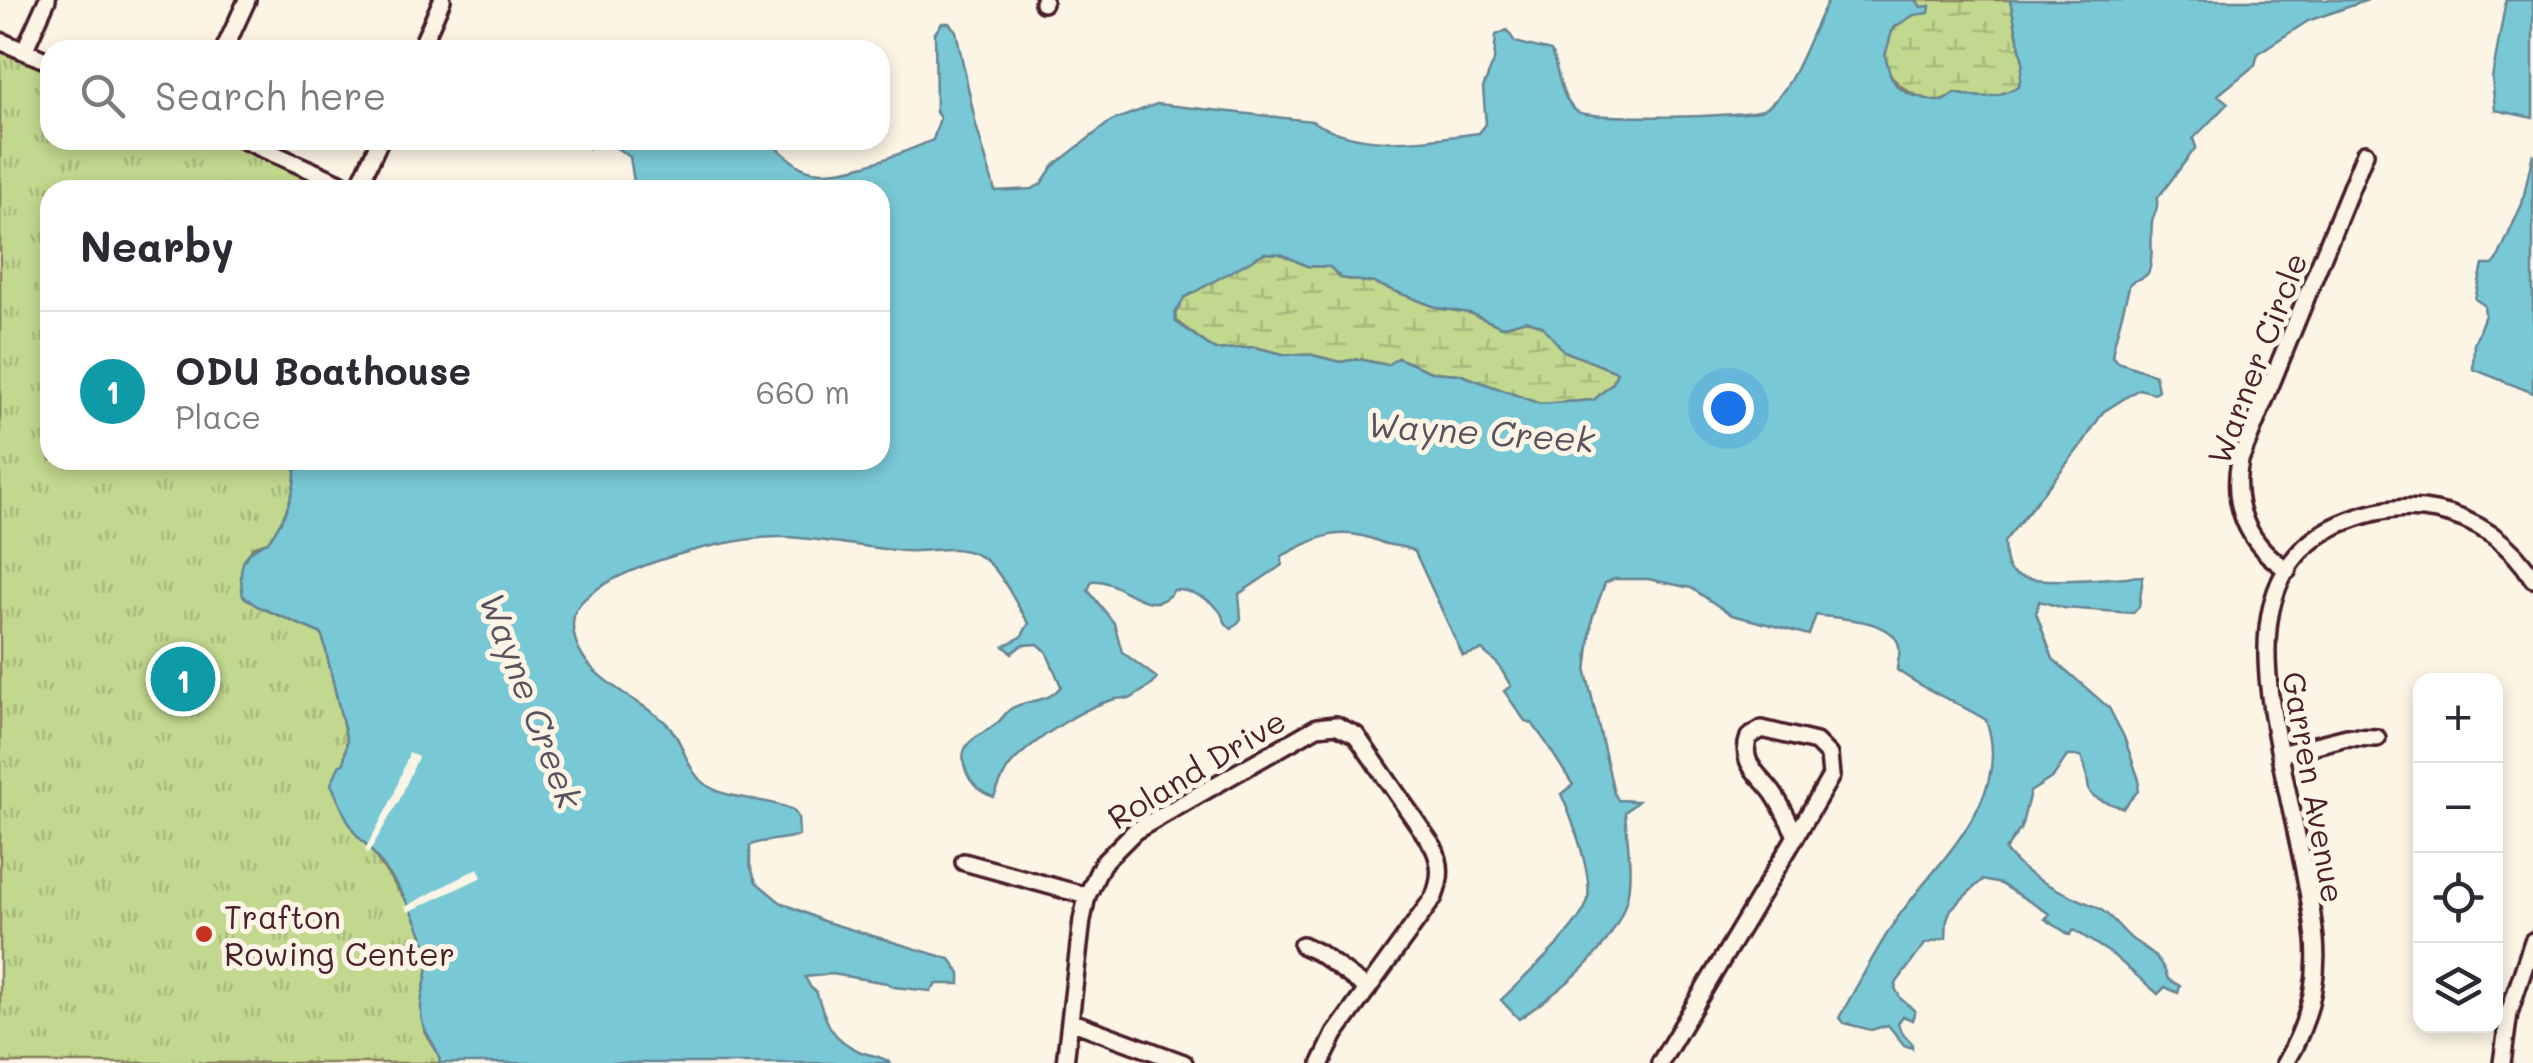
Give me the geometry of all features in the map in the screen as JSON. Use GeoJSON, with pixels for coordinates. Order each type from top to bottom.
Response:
{"type":"FeatureCollection","features":[{"type":"Feature","properties":{"kind":"street"},"geometry":{"type":"LineString","coordinates":[[24,51],[47,0]]}},
{"type":"Feature","properties":{"kind":"street"},"geometry":{"type":"LineString","coordinates":[[229,40],[247,0]]}},
{"type":"Feature","properties":{"kind":"street"},"geometry":{"type":"LineString","coordinates":[[424,40],[442,0]]}},
{"type":"Feature","properties":{"kind":"street"},"geometry":{"type":"LineString","coordinates":[[0,41],[40,58]]}},
{"type":"Feature","properties":{"kind":"street"},"geometry":{"type":"LineString","coordinates":[[266,150],[334,180]]}},
{"type":"Feature","properties":{"kind":"street"},"geometry":{"type":"LineString","coordinates":[[362,180],[375,150]]}},
{"type":"Feature","properties":{"kind":"street","name":"Warner Circle"},"geometry":{"type":"LineString","coordinates":[[2288,570],[2261,549],[2250,534],[2240,507],[2236,478],[2365,153]]}},
{"type":"Feature","properties":{"kind":"street","name":"Garren Avenue"},"geometry":{"type":"LineString","coordinates":[[2284,1063],[2311,1001],[2314,940],[2268,694],[2266,633],[2270,610],[2288,570],[2302,551],[2332,528],[2379,511],[2408,508],[2432,510],[2477,525],[2519,559],[2533,579]]}},
{"type":"Feature","properties":{"kind":"street","name":"Roland Drive"},"geometry":{"type":"LineString","coordinates":[[1065,1063],[1088,896],[1102,864],[1134,831],[1318,727],[1336,724],[1356,735],[1433,846],[1439,864],[1440,882],[1434,898],[1368,989]]}},
{"type":"Feature","properties":{"kind":"street"},"geometry":{"type":"LineString","coordinates":[[1660,1063],[1796,836],[1831,776],[1830,755],[1816,742],[1762,730],[1750,737],[1746,755],[1796,836]]}},
{"type":"Feature","properties":{"kind":"street"},"geometry":{"type":"LineString","coordinates":[[2280,754],[2347,737],[2377,738]]}},
{"type":"Feature","properties":{"kind":"street"},"geometry":{"type":"LineString","coordinates":[[964,862],[1088,896]]}},
{"type":"Feature","properties":{"kind":"street"},"geometry":{"type":"LineString","coordinates":[[2502,1063],[2510,1013],[2533,941]]}},
{"type":"Feature","properties":{"kind":"street"},"geometry":{"type":"LineString","coordinates":[[1302,945],[1368,989],[1320,1063]]}},
{"type":"Feature","properties":{"kind":"street"},"geometry":{"type":"LineString","coordinates":[[1070,1021],[1184,1063]]}},
{"type":"Feature","properties":{"kind":"green space"},"geometry":{"type":"Polygon","coordinates":[[[1916,0],[2010,0],[2023,62],[2019,86],[1995,96],[1981,98],[1955,93],[1936,102],[1905,89],[1886,65],[1886,44],[1894,29],[1921,7],[1916,0]]]}},
{"type":"Feature","properties":{"kind":"green space"},"geometry":{"type":"Polygon","coordinates":[[[0,40],[40,57],[40,150],[261,150],[332,180],[40,180],[40,470],[295,470],[295,482],[280,523],[268,542],[252,547],[243,596],[322,634],[347,741],[344,763],[370,849],[418,918],[429,958],[424,1030],[440,1063],[0,1063],[0,40]]]}},
{"type":"Feature","properties":{"kind":"green space"},"geometry":{"type":"Polygon","coordinates":[[[1264,253],[1281,254],[1307,266],[1330,267],[1341,278],[1374,283],[1502,327],[1526,320],[1543,326],[1564,351],[1617,372],[1613,383],[1594,400],[1540,404],[1459,374],[1431,372],[1398,358],[1388,365],[1358,359],[1340,362],[1255,347],[1215,350],[1176,321],[1183,298],[1264,253]]]}},
{"type":"Feature","properties":{"kind":"water","name":"Wayne Creek"},"geometry":{"type":"Polygon","coordinates":[[[1829,0],[1916,0],[1921,7],[1930,6],[1929,13],[1914,15],[1893,28],[1885,56],[1897,86],[1909,94],[1943,101],[1955,93],[1988,97],[2019,86],[2023,62],[2010,0],[2368,0],[2308,21],[2258,53],[2255,65],[2218,95],[2228,103],[2193,139],[2196,147],[2157,199],[2149,271],[2130,283],[2114,345],[2112,356],[2118,362],[2155,375],[2158,390],[2154,393],[2139,389],[2103,412],[2004,542],[2007,566],[2020,577],[2053,580],[2143,576],[2139,607],[2133,613],[2064,608],[2039,601],[2036,613],[2053,659],[2109,708],[2124,737],[2139,780],[2138,791],[2123,808],[2098,798],[2089,790],[2081,756],[2067,756],[2053,777],[2030,792],[2021,828],[2005,850],[2036,878],[2108,915],[2155,956],[2168,979],[2180,986],[2178,993],[2165,987],[2158,994],[2113,955],[2074,930],[2070,935],[2045,919],[2050,914],[2001,884],[1982,880],[1951,909],[1946,938],[1925,944],[1897,982],[1895,988],[1901,999],[1915,1011],[1912,1020],[1903,1016],[1898,1023],[1912,1048],[1904,1045],[1888,1025],[1871,1030],[1843,1023],[1839,1018],[1887,934],[1966,829],[1980,804],[1989,777],[1992,749],[1986,720],[1897,670],[1900,652],[1895,637],[1876,625],[1816,615],[1809,635],[1732,615],[1691,588],[1648,579],[1614,579],[1605,583],[1592,619],[1586,672],[1614,793],[1618,800],[1638,801],[1625,812],[1629,888],[1620,917],[1598,951],[1568,982],[1519,1019],[1501,1000],[1564,937],[1588,899],[1584,861],[1561,794],[1573,785],[1532,723],[1525,721],[1504,691],[1511,686],[1498,664],[1482,650],[1463,656],[1415,552],[1355,534],[1332,535],[1309,543],[1282,556],[1282,565],[1239,594],[1241,619],[1232,629],[1214,605],[1192,593],[1174,590],[1165,599],[1145,601],[1114,586],[1092,581],[1088,590],[1114,623],[1122,652],[1157,678],[1130,699],[1101,704],[1046,734],[1008,768],[994,797],[968,776],[963,761],[966,746],[1012,708],[1045,698],[1061,686],[1046,651],[1038,644],[1022,645],[1012,653],[1004,646],[1021,637],[1029,623],[991,565],[973,553],[956,549],[906,551],[785,537],[707,547],[618,577],[579,605],[573,630],[579,649],[598,674],[665,722],[693,771],[706,785],[793,810],[798,817],[799,835],[750,846],[750,865],[756,882],[780,902],[823,921],[950,959],[960,973],[960,984],[937,984],[930,991],[832,974],[805,977],[816,991],[835,1034],[850,1047],[890,1063],[440,1063],[422,1021],[428,960],[418,924],[389,874],[351,827],[331,784],[344,763],[347,741],[322,634],[243,596],[243,563],[246,556],[268,542],[285,513],[293,493],[295,470],[890,470],[890,180],[634,180],[630,157],[620,150],[779,150],[805,169],[818,172],[851,169],[904,152],[933,140],[940,118],[936,112],[935,33],[942,23],[949,23],[956,31],[995,191],[1032,189],[1041,184],[1053,166],[1111,121],[1157,104],[1312,121],[1332,131],[1373,140],[1479,133],[1486,124],[1483,88],[1494,61],[1496,35],[1507,30],[1515,42],[1551,51],[1572,107],[1590,114],[1670,117],[1762,110],[1774,102],[1793,76],[1829,0]],[[1264,253],[1184,298],[1175,314],[1176,322],[1215,350],[1254,347],[1340,362],[1358,359],[1387,365],[1398,358],[1431,372],[1459,374],[1540,404],[1594,400],[1613,383],[1617,372],[1564,351],[1542,326],[1526,320],[1502,327],[1374,283],[1341,278],[1330,267],[1307,266],[1281,254],[1264,253]]]}},
{"type":"Feature","properties":{"kind":"water"},"geometry":{"type":"Polygon","coordinates":[[[2506,0],[2533,0],[2533,118],[2495,110],[2492,78],[2506,0]]]}},
{"type":"Feature","properties":{"kind":"water"},"geometry":{"type":"Polygon","coordinates":[[[2533,153],[2533,393],[2473,369],[2474,344],[2485,315],[2484,305],[2475,299],[2483,265],[2493,265],[2497,260],[2522,204],[2533,153]]]}},
{"type":"Feature","properties":{"kind":"pier"},"geometry":{"type":"Polygon","coordinates":[[[409,753],[418,757],[400,799],[368,854],[365,850],[393,797],[409,753]]]}},
{"type":"Feature","properties":{"kind":"pier"},"geometry":{"type":"Polygon","coordinates":[[[478,868],[482,877],[408,912],[405,907],[478,868]]]}},
{"type":"Feature","properties":{"kind":"place","name":"ODU Boathouse"},"geometry":{"type":"Point","coordinates":[183,679]}},
{"type":"Feature","properties":{"kind":"place","name":"Trafton Rowing Center"},"geometry":{"type":"Point","coordinates":[204,934]}}]}
